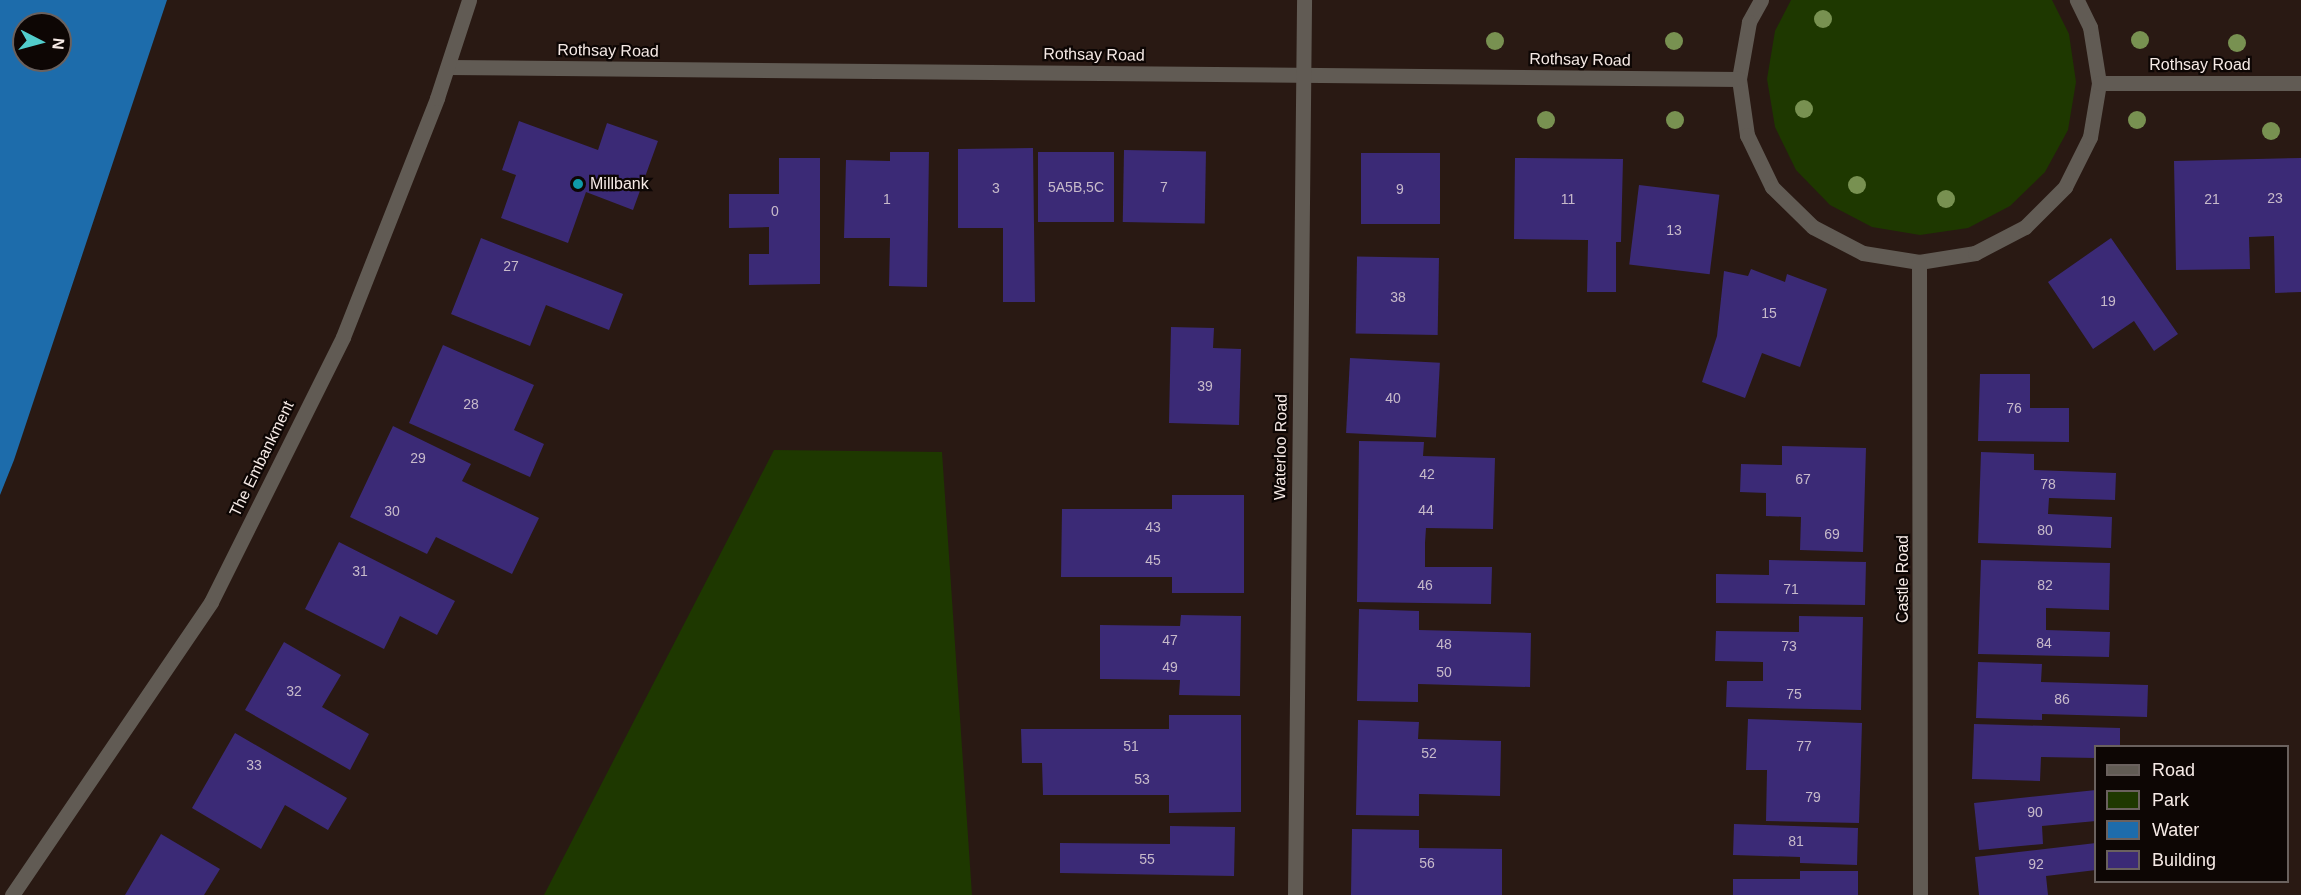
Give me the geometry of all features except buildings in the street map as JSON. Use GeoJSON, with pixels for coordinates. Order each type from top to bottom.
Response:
{"type":"FeatureCollection","features":[{"type":"Feature","properties":{"kind":"street","name":"The Embankment"},"geometry":{"type":"LineString","coordinates":[[12,895],[211,602],[343,337],[448,67],[469,0]]}},
{"type":"Feature","properties":{"kind":"street","name":"Waterloo Road"},"geometry":{"type":"LineString","coordinates":[[1295,895],[1304,0]]}},
{"type":"Feature","properties":{"kind":"street"},"geometry":{"type":"LineString","coordinates":[[1761,0],[1749,22],[1739,79],[1747,135],[1772,187],[1813,227],[1863,253],[1919,262],[1975,253],[2025,227],[2065,187],[2090,137],[2099,83],[2090,27],[2077,0]]}},
{"type":"Feature","properties":{"kind":"street","name":"Rothsay Road"},"geometry":{"type":"LineString","coordinates":[[448,67],[1739,79]]}},
{"type":"Feature","properties":{"kind":"street","name":"Rothsay Road"},"geometry":{"type":"LineString","coordinates":[[2099,83],[2301,83]]}},
{"type":"Feature","properties":{"kind":"street","name":"Castle Road"},"geometry":{"type":"LineString","coordinates":[[1919,262],[1920,895]]}},
{"type":"Feature","properties":{"kind":"green space"},"geometry":{"type":"Polygon","coordinates":[[[1791,0],[2052,0],[2069,34],[2076,82],[2068,130],[2045,172],[2010,206],[1968,228],[1920,235],[1872,227],[1830,205],[1796,170],[1775,127],[1767,79],[1775,31],[1791,0]]]}},
{"type":"Feature","properties":{"kind":"green space"},"geometry":{"type":"Polygon","coordinates":[[[774,450],[942,452],[972,895],[544,895],[774,450]]]}},
{"type":"Feature","properties":{"kind":"water"},"geometry":{"type":"Polygon","coordinates":[[[0,0],[167,0],[14,460],[0,495],[0,0]]]}},
{"type":"Feature","properties":{"kind":"place","name":"Millbank"},"geometry":{"type":"Point","coordinates":[578,184]}}]}
